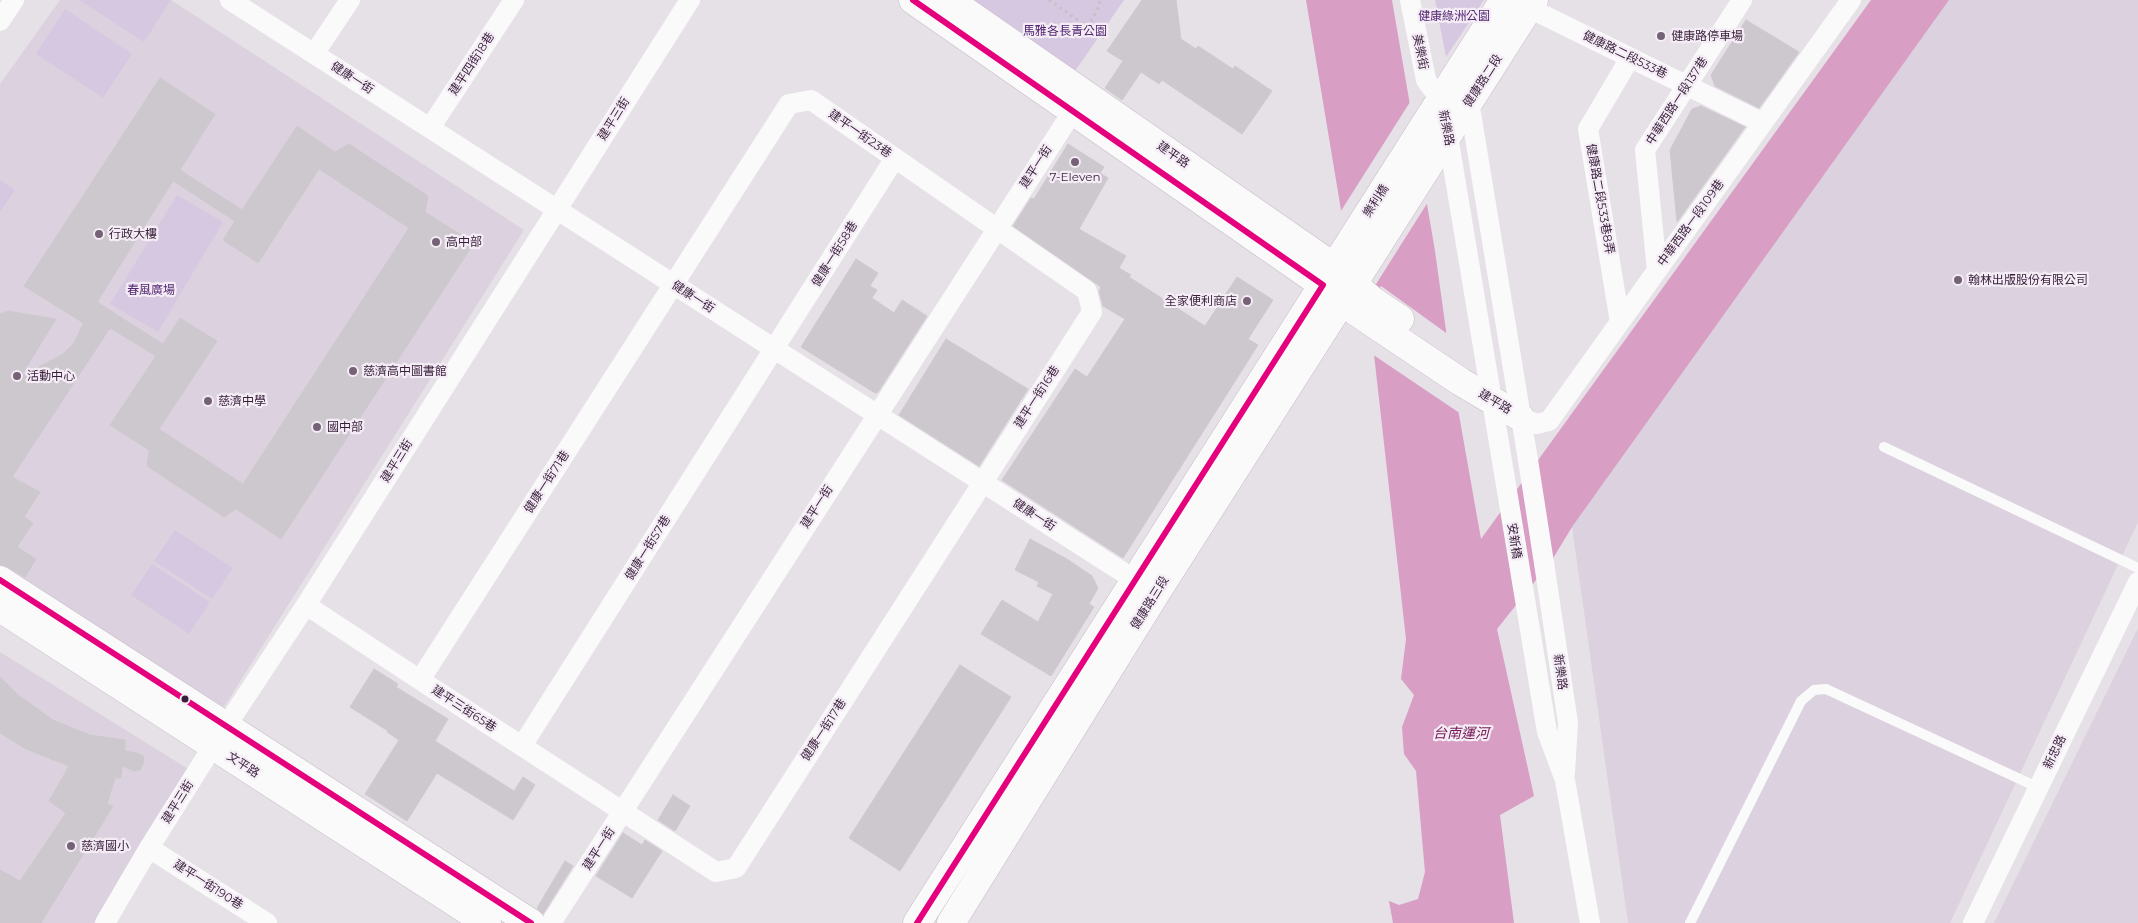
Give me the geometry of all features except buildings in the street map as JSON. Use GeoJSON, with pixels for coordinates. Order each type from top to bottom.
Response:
{"type":"FeatureCollection","features":[{"type":"Feature","properties":{"kind":"street"},"geometry":{"type":"LineString","coordinates":[[0,21],[14,0]]}},
{"type":"Feature","properties":{"kind":"street","name":"健康一街"},"geometry":{"type":"LineString","coordinates":[[230,0],[1146,586]]}},
{"type":"Feature","properties":{"kind":"street"},"geometry":{"type":"LineString","coordinates":[[314,54],[350,0]]}},
{"type":"Feature","properties":{"kind":"street","name":"建平四街18巷"},"geometry":{"type":"LineString","coordinates":[[430,128],[514,0]]}},
{"type":"Feature","properties":{"kind":"street","name":"建平三街"},"geometry":{"type":"LineString","coordinates":[[105,923],[149,848],[306,605],[690,0]]}},
{"type":"Feature","properties":{"kind":"street","name":"建平路"},"geometry":{"type":"LineString","coordinates":[[913,0],[1079,101]]}},
{"type":"Feature","properties":{"kind":"street","name":"建平路"},"geometry":{"type":"LineString","coordinates":[[949,0],[1079,101],[1348,293],[1474,379],[1520,417]]}},
{"type":"Feature","properties":{"kind":"street","name":"美樂街"},"geometry":{"type":"LineString","coordinates":[[1410,0],[1426,80],[1440,99]]}},
{"type":"Feature","properties":{"kind":"street","name":"中華西路一段137巷"},"geometry":{"type":"LineString","coordinates":[[1657,270],[1646,150],[1742,0]]}},
{"type":"Feature","properties":{"kind":"street","name":"中華西路一段109巷"},"geometry":{"type":"LineString","coordinates":[[1520,417],[1536,424],[1549,421],[1852,0]]}},
{"type":"Feature","properties":{"kind":"street","name":"健康路二段"},"geometry":{"type":"LineString","coordinates":[[1418,135],[1440,99],[1520,2]]}},
{"type":"Feature","properties":{"kind":"street","name":"健康路二段"},"geometry":{"type":"LineString","coordinates":[[1431,161],[1469,101],[1520,2]]}},
{"type":"Feature","properties":{"kind":"street","name":"健康路二段533巷"},"geometry":{"type":"LineString","coordinates":[[1520,2],[1763,123]]}},
{"type":"Feature","properties":{"kind":"street","name":"健康路二段533巷8弄"},"geometry":{"type":"LineString","coordinates":[[1620,322],[1588,129],[1630,58]]}},
{"type":"Feature","properties":{"kind":"street","name":"新樂路"},"geometry":{"type":"LineString","coordinates":[[1469,101],[1440,99],[1448,136],[1474,379],[1504,485]]}},
{"type":"Feature","properties":{"kind":"street","name":"建平一街23巷"},"geometry":{"type":"LineString","coordinates":[[673,284],[789,104],[811,100],[1086,291],[1092,312]]}},
{"type":"Feature","properties":{"kind":"street","name":"建平一街"},"geometry":{"type":"LineString","coordinates":[[551,923],[876,414],[1079,101]]}},
{"type":"Feature","properties":{"kind":"street"},"geometry":{"type":"LineString","coordinates":[[1469,101],[1520,417]]}},
{"type":"Feature","properties":{"kind":"street","name":"樂利橋"},"geometry":{"type":"LineString","coordinates":[[1348,293],[1418,135]]}},
{"type":"Feature","properties":{"kind":"street","name":"健康一街58巷"},"geometry":{"type":"LineString","coordinates":[[775,349],[895,158]]}},
{"type":"Feature","properties":{"kind":"street","name":"樂利橋"},"geometry":{"type":"LineString","coordinates":[[1348,293],[1431,161]]}},
{"type":"Feature","properties":{"kind":"street","name":"健康一街71巷"},"geometry":{"type":"LineString","coordinates":[[420,680],[673,284]]}},
{"type":"Feature","properties":{"kind":"street","name":"健康路三段"},"geometry":{"type":"LineString","coordinates":[[917,923],[1348,293]]}},
{"type":"Feature","properties":{"kind":"street","name":"建平一街16巷"},"geometry":{"type":"LineString","coordinates":[[983,482],[1092,312]]}},
{"type":"Feature","properties":{"kind":"street","name":"健康一街57巷"},"geometry":{"type":"LineString","coordinates":[[522,746],[775,349]]}},
{"type":"Feature","properties":{"kind":"street","name":"新樂路"},"geometry":{"type":"LineString","coordinates":[[1520,417],[1568,723],[1565,780]]}},
{"type":"Feature","properties":{"kind":"street","name":"健康一街17巷"},"geometry":{"type":"LineString","coordinates":[[622,812],[716,872],[736,868],[983,482]]}},
{"type":"Feature","properties":{"kind":"street","name":"安新橋"},"geometry":{"type":"LineString","coordinates":[[1504,485],[1523,596]]}},
{"type":"Feature","properties":{"kind":"street","name":"文平路"},"geometry":{"type":"LineString","coordinates":[[0,580],[487,923]]}},
{"type":"Feature","properties":{"kind":"street","name":"新忠路"},"geometry":{"type":"LineString","coordinates":[[1973,923],[2037,787],[2138,582]]}},
{"type":"Feature","properties":{"kind":"street","name":"健康路三段"},"geometry":{"type":"LineString","coordinates":[[951,923],[1146,586]]}},
{"type":"Feature","properties":{"kind":"street","name":"新樂路"},"geometry":{"type":"LineString","coordinates":[[1523,596],[1547,732],[1565,780],[1590,923]]}},
{"type":"Feature","properties":{"kind":"street","name":"建平三街65巷"},"geometry":{"type":"LineString","coordinates":[[306,605],[622,812]]}},
{"type":"Feature","properties":{"kind":"street","name":"文平路"},"geometry":{"type":"LineString","coordinates":[[0,608],[220,736],[530,923]]}},
{"type":"Feature","properties":{"kind":"street","name":"建平一街190巷"},"geometry":{"type":"LineString","coordinates":[[149,848],[267,923]]}},
{"type":"Feature","properties":{"kind":"lane"},"geometry":{"type":"LineString","coordinates":[[1884,447],[2138,568]]}},
{"type":"Feature","properties":{"kind":"lane"},"geometry":{"type":"LineString","coordinates":[[1690,923],[1801,701],[1814,690],[1826,689],[2037,787]]}},
{"type":"Feature","properties":{"kind":"path"},"geometry":{"type":"LineString","coordinates":[[1049,0],[1104,38]]}},
{"type":"Feature","properties":{"kind":"path"},"geometry":{"type":"LineString","coordinates":[[1088,27],[1100,0]]}},
{"type":"Feature","properties":{"kind":"shaded area","name":"慈濟中學"},"geometry":{"type":"Polygon","coordinates":[[[60,0],[171,0],[524,230],[224,707],[0,572],[0,84],[60,0]]]}},
{"type":"Feature","properties":{"kind":"shaded area"},"geometry":{"type":"Polygon","coordinates":[[[1949,0],[2138,0],[2138,522],[1950,923],[1628,923],[1572,527],[1949,0]]]}},
{"type":"Feature","properties":{"kind":"shaded area"},"geometry":{"type":"Polygon","coordinates":[[[2138,628],[2138,923],[1994,923],[2138,628]]]}},
{"type":"Feature","properties":{"kind":"shaded area","name":"慈濟國小"},"geometry":{"type":"Polygon","coordinates":[[[0,652],[190,770],[94,923],[0,923],[0,652]]]}},
{"type":"Feature","properties":{"kind":"green space"},"geometry":{"type":"Polygon","coordinates":[[[79,0],[171,0],[144,42],[79,0]]]}},
{"type":"Feature","properties":{"kind":"green space","name":"馬雅各長青公園"},"geometry":{"type":"Polygon","coordinates":[[[965,0],[1124,0],[1073,74],[965,0]]]}},
{"type":"Feature","properties":{"kind":"green space","name":"健康綠洲公園"},"geometry":{"type":"Polygon","coordinates":[[[1435,0],[1484,0],[1446,57],[1435,0]]]}},
{"type":"Feature","properties":{"kind":"green space"},"geometry":{"type":"Polygon","coordinates":[[[65,9],[132,54],[103,98],[36,54],[65,9]]]}},
{"type":"Feature","properties":{"kind":"green space"},"geometry":{"type":"Polygon","coordinates":[[[0,180],[15,190],[0,212],[0,180]]]}},
{"type":"Feature","properties":{"kind":"green space","name":"春風廣場"},"geometry":{"type":"Polygon","coordinates":[[[177,195],[223,222],[158,332],[110,304],[177,195]]]}},
{"type":"Feature","properties":{"kind":"green space"},"geometry":{"type":"Polygon","coordinates":[[[175,530],[233,568],[212,599],[154,561],[175,530]]]}},
{"type":"Feature","properties":{"kind":"green space"},"geometry":{"type":"Polygon","coordinates":[[[152,564],[210,602],[189,634],[131,595],[152,564]]]}},
{"type":"Feature","properties":{"kind":"water","name":"台南運河"},"geometry":{"type":"Polygon","coordinates":[[[1306,0],[1392,0],[1435,251],[1453,381],[1481,539],[1871,0],[1949,0],[1572,527],[1552,560],[1497,629],[1534,796],[1500,815],[1514,923],[1393,923],[1389,901],[1399,905],[1418,899],[1425,872],[1416,771],[1404,754],[1402,727],[1414,695],[1401,679],[1406,639],[1367,292],[1343,222],[1306,0]]]}},
{"type":"Feature","properties":{"kind":"pier"},"geometry":{"type":"Polygon","coordinates":[[[1410,102],[1428,202],[1366,300],[1339,214],[1410,102]]]}},
{"type":"Feature","properties":{"kind":"pier"},"geometry":{"type":"Polygon","coordinates":[[[1381,286],[1449,335],[1461,414],[1372,354],[1367,308],[1381,286]]]}},
{"type":"Feature","properties":{"kind":"transit line"},"geometry":{"type":"LineString","coordinates":[[913,0],[1323,285],[917,923]]}},
{"type":"Feature","properties":{"kind":"transit line"},"geometry":{"type":"LineString","coordinates":[[0,580],[531,923]]}},
{"type":"Feature","properties":{"kind":"place","name":"健康路停車場"},"geometry":{"type":"Point","coordinates":[1661,36]}},
{"type":"Feature","properties":{"kind":"place","name":"7-Eleven"},"geometry":{"type":"Point","coordinates":[1075,162]}},
{"type":"Feature","properties":{"kind":"place","name":"行政大樓"},"geometry":{"type":"Point","coordinates":[99,234]}},
{"type":"Feature","properties":{"kind":"place","name":"高中部"},"geometry":{"type":"Point","coordinates":[436,242]}},
{"type":"Feature","properties":{"kind":"place","name":"翰林出版股份有限公司"},"geometry":{"type":"Point","coordinates":[1958,280]}},
{"type":"Feature","properties":{"kind":"place","name":"全家便利商店"},"geometry":{"type":"Point","coordinates":[1247,301]}},
{"type":"Feature","properties":{"kind":"place","name":"慈濟高中圖書館"},"geometry":{"type":"Point","coordinates":[353,371]}},
{"type":"Feature","properties":{"kind":"place","name":"活動中心"},"geometry":{"type":"Point","coordinates":[17,376]}},
{"type":"Feature","properties":{"kind":"place","name":"慈濟中學"},"geometry":{"type":"Point","coordinates":[208,401]}},
{"type":"Feature","properties":{"kind":"place","name":"國中部"},"geometry":{"type":"Point","coordinates":[317,427]}},
{"type":"Feature","properties":{"kind":"place","name":"慈濟國小"},"geometry":{"type":"Point","coordinates":[71,846]}}]}
